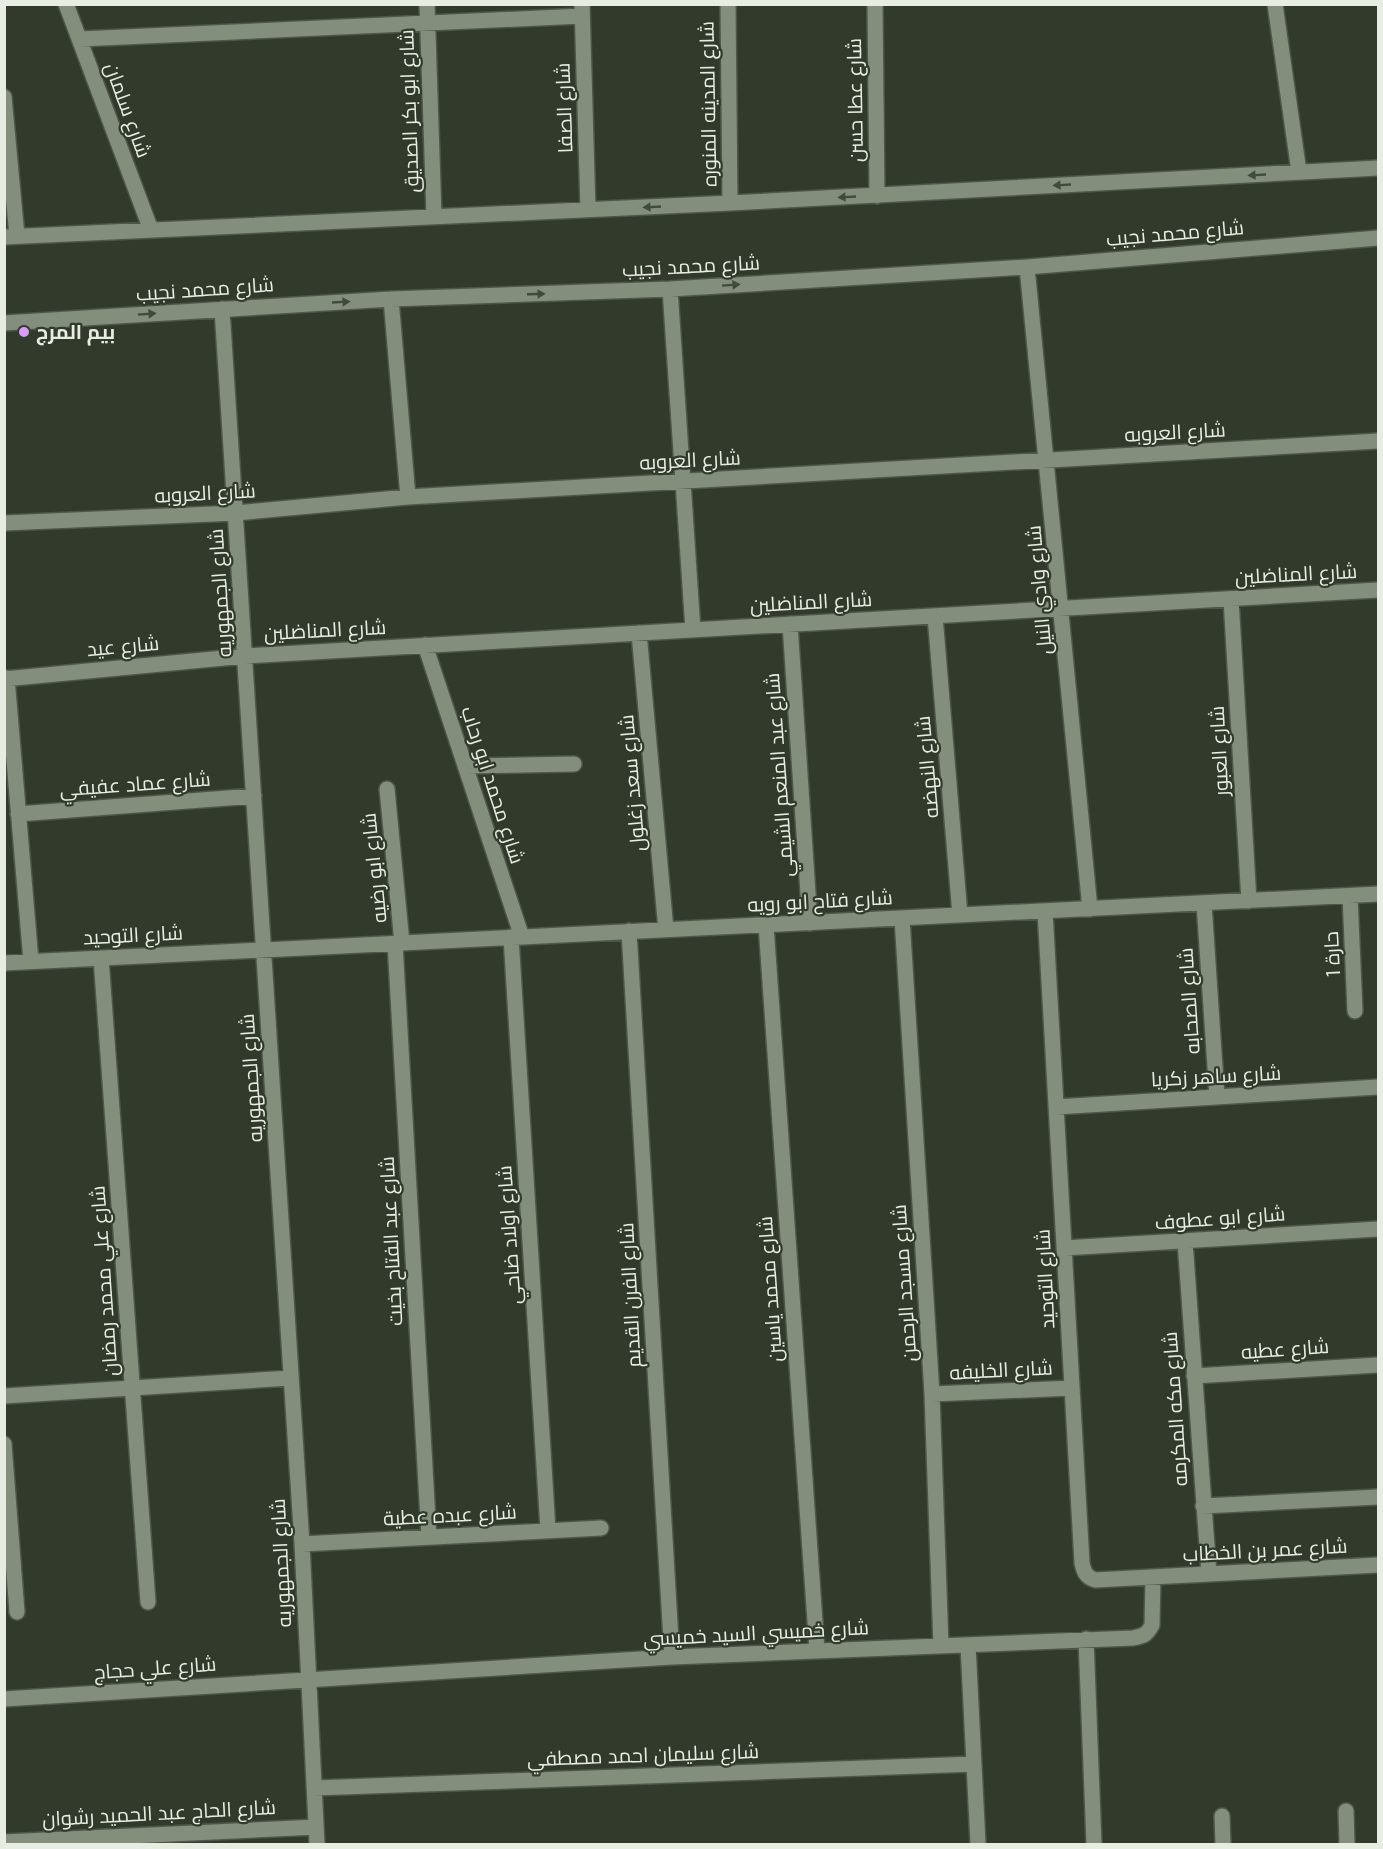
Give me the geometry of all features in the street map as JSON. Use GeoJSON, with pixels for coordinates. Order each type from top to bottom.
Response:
{"type":"FeatureCollection","features":[{"type":"Feature","properties":{"kind":"street","name":"شارع سلمان"},"geometry":{"type":"LineString","coordinates":[[66,4],[151,230]]}},
{"type":"Feature","properties":{"kind":"street","name":"شارع ابو بكر الصديق"},"geometry":{"type":"LineString","coordinates":[[427,4],[434,216]]}},
{"type":"Feature","properties":{"kind":"street","name":"شارع المدينه المنوره"},"geometry":{"type":"LineString","coordinates":[[728,4],[730,203]]}},
{"type":"Feature","properties":{"kind":"street","name":"شارع عطا حسن"},"geometry":{"type":"LineString","coordinates":[[875,4],[878,195]]}},
{"type":"Feature","properties":{"kind":"street"},"geometry":{"type":"LineString","coordinates":[[1275,4],[1299,172]]}},
{"type":"Feature","properties":{"kind":"street"},"geometry":{"type":"LineString","coordinates":[[80,39],[427,23],[582,10]]}},
{"type":"Feature","properties":{"kind":"street","name":"شارع الصفا"},"geometry":{"type":"LineString","coordinates":[[582,10],[588,210]]}},
{"type":"Feature","properties":{"kind":"street"},"geometry":{"type":"LineString","coordinates":[[4,97],[11,236],[730,203],[1378,168]]}},
{"type":"Feature","properties":{"kind":"street","name":"شارع محمد نجيب"},"geometry":{"type":"LineString","coordinates":[[4,323],[391,299],[670,289],[1027,267],[1378,238]]}},
{"type":"Feature","properties":{"kind":"street","name":"شارع وادي النيل"},"geometry":{"type":"LineString","coordinates":[[1027,267],[1048,460],[1090,909]]}},
{"type":"Feature","properties":{"kind":"street"},"geometry":{"type":"LineString","coordinates":[[670,289],[693,630]]}},
{"type":"Feature","properties":{"kind":"street"},"geometry":{"type":"LineString","coordinates":[[391,299],[408,497]]}},
{"type":"Feature","properties":{"kind":"street","name":"شارع الجمهوريه"},"geometry":{"type":"LineString","coordinates":[[222,309],[302,1544],[317,1845]]}},
{"type":"Feature","properties":{"kind":"street","name":"شارع العروبه"},"geometry":{"type":"LineString","coordinates":[[4,523],[236,513],[408,497],[1378,441]]}},
{"type":"Feature","properties":{"kind":"street","name":"شارع المناضلين"},"geometry":{"type":"LineString","coordinates":[[245,656],[1378,590]]}},
{"type":"Feature","properties":{"kind":"street","name":"شارع العبور"},"geometry":{"type":"LineString","coordinates":[[1232,599],[1249,901]]}},
{"type":"Feature","properties":{"kind":"street","name":"شارع النهضه"},"geometry":{"type":"LineString","coordinates":[[935,616],[960,915]]}},
{"type":"Feature","properties":{"kind":"street","name":"شارع عبد المنعم الشيمي"},"geometry":{"type":"LineString","coordinates":[[790,624],[810,923]]}},
{"type":"Feature","properties":{"kind":"street","name":"شارع سعد زغلول"},"geometry":{"type":"LineString","coordinates":[[639,633],[666,930]]}},
{"type":"Feature","properties":{"kind":"street","name":"شارع محمد ابو رحاب"},"geometry":{"type":"LineString","coordinates":[[425,645],[517,937]]}},
{"type":"Feature","properties":{"kind":"street","name":"شارع عيد"},"geometry":{"type":"LineString","coordinates":[[6,678],[245,656]]}},
{"type":"Feature","properties":{"kind":"street"},"geometry":{"type":"LineString","coordinates":[[6,678],[31,961]]}},
{"type":"Feature","properties":{"kind":"street"},"geometry":{"type":"LineString","coordinates":[[465,766],[574,764]]}},
{"type":"Feature","properties":{"kind":"street","name":"شارع ابو رضيه"},"geometry":{"type":"LineString","coordinates":[[387,789],[398,943]]}},
{"type":"Feature","properties":{"kind":"street","name":"شارع عماد عفيفي"},"geometry":{"type":"LineString","coordinates":[[18,814],[254,796]]}},
{"type":"Feature","properties":{"kind":"street","name":"شارع فتاح ابو رويه"},"geometry":{"type":"LineString","coordinates":[[264,950],[1378,894]]}},
{"type":"Feature","properties":{"kind":"street","name":"حارة 1"},"geometry":{"type":"LineString","coordinates":[[1350,896],[1355,1011]]}},
{"type":"Feature","properties":{"kind":"street","name":"شارع الصحابه"},"geometry":{"type":"LineString","coordinates":[[1204,903],[1217,1097]]}},
{"type":"Feature","properties":{"kind":"street","name":"شارع التوحيد"},"geometry":{"type":"LineString","coordinates":[[1045,911],[1082,1563],[1085,1573],[1089,1578],[1095,1580],[1153,1577]]}},
{"type":"Feature","properties":{"kind":"street","name":"شارع مسجد الرحمن"},"geometry":{"type":"LineString","coordinates":[[902,918],[932,1394],[941,1646]]}},
{"type":"Feature","properties":{"kind":"street","name":"شارع محمد ياسين"},"geometry":{"type":"LineString","coordinates":[[766,925],[817,1650]]}},
{"type":"Feature","properties":{"kind":"street","name":"شارع الفرن القديم"},"geometry":{"type":"LineString","coordinates":[[629,931],[672,1657]]}},
{"type":"Feature","properties":{"kind":"street","name":"شارع اولاد ضاحي"},"geometry":{"type":"LineString","coordinates":[[517,937],[548,1530]]}},
{"type":"Feature","properties":{"kind":"street","name":"شارع عبد الفتاح بخيت"},"geometry":{"type":"LineString","coordinates":[[398,943],[429,1537]]}},
{"type":"Feature","properties":{"kind":"street","name":"شارع التوحيد"},"geometry":{"type":"LineString","coordinates":[[4,963],[264,950]]}},
{"type":"Feature","properties":{"kind":"street","name":"شارع علي محمد رمضان"},"geometry":{"type":"LineString","coordinates":[[101,958],[148,1602]]}},
{"type":"Feature","properties":{"kind":"street","name":"شارع ساهر زكريا"},"geometry":{"type":"LineString","coordinates":[[1056,1107],[1378,1087]]}},
{"type":"Feature","properties":{"kind":"street","name":"شارع ابو عطوف"},"geometry":{"type":"LineString","coordinates":[[1064,1248],[1378,1229]]}},
{"type":"Feature","properties":{"kind":"street","name":"شارع مكه المكرمه"},"geometry":{"type":"LineString","coordinates":[[1185,1241],[1209,1574]]}},
{"type":"Feature","properties":{"kind":"street","name":"شارع عطيه"},"geometry":{"type":"LineString","coordinates":[[1194,1376],[1378,1365]]}},
{"type":"Feature","properties":{"kind":"street"},"geometry":{"type":"LineString","coordinates":[[4,1396],[291,1378]]}},
{"type":"Feature","properties":{"kind":"street","name":"شارع الخليفه"},"geometry":{"type":"LineString","coordinates":[[932,1394],[1072,1388]]}},
{"type":"Feature","properties":{"kind":"street"},"geometry":{"type":"LineString","coordinates":[[4,1444],[17,1612]]}},
{"type":"Feature","properties":{"kind":"street"},"geometry":{"type":"LineString","coordinates":[[1203,1506],[1378,1497]]}},
{"type":"Feature","properties":{"kind":"street","name":"شارع عبده عطية"},"geometry":{"type":"LineString","coordinates":[[302,1544],[601,1528]]}},
{"type":"Feature","properties":{"kind":"street","name":"شارع عمر بن الخطاب"},"geometry":{"type":"LineString","coordinates":[[1153,1577],[1378,1565]]}},
{"type":"Feature","properties":{"kind":"street","name":"شارع خميسي السيد خميسي"},"geometry":{"type":"LineString","coordinates":[[309,1678],[672,1657],[1132,1638],[1143,1636],[1149,1632],[1152,1625],[1153,1577]]}},
{"type":"Feature","properties":{"kind":"street"},"geometry":{"type":"LineString","coordinates":[[1086,1639],[1095,1845]]}},
{"type":"Feature","properties":{"kind":"street"},"geometry":{"type":"LineString","coordinates":[[968,1645],[978,1845]]}},
{"type":"Feature","properties":{"kind":"street","name":"شارع علي حجاج"},"geometry":{"type":"LineString","coordinates":[[4,1698],[309,1678]]}},
{"type":"Feature","properties":{"kind":"street","name":"شارع سليمان احمد مصطفي"},"geometry":{"type":"LineString","coordinates":[[314,1788],[974,1764]]}},
{"type":"Feature","properties":{"kind":"street"},"geometry":{"type":"LineString","coordinates":[[1346,1811],[1347,1845]]}},
{"type":"Feature","properties":{"kind":"street"},"geometry":{"type":"LineString","coordinates":[[1222,1816],[1223,1845]]}},
{"type":"Feature","properties":{"kind":"street","name":"شارع الحاج عبد الحميد رشوان"},"geometry":{"type":"LineString","coordinates":[[4,1842],[316,1827]]}},
{"type":"Feature","properties":{"kind":"place","name":"بيم المرج"},"geometry":{"type":"Point","coordinates":[24,332]}}]}
